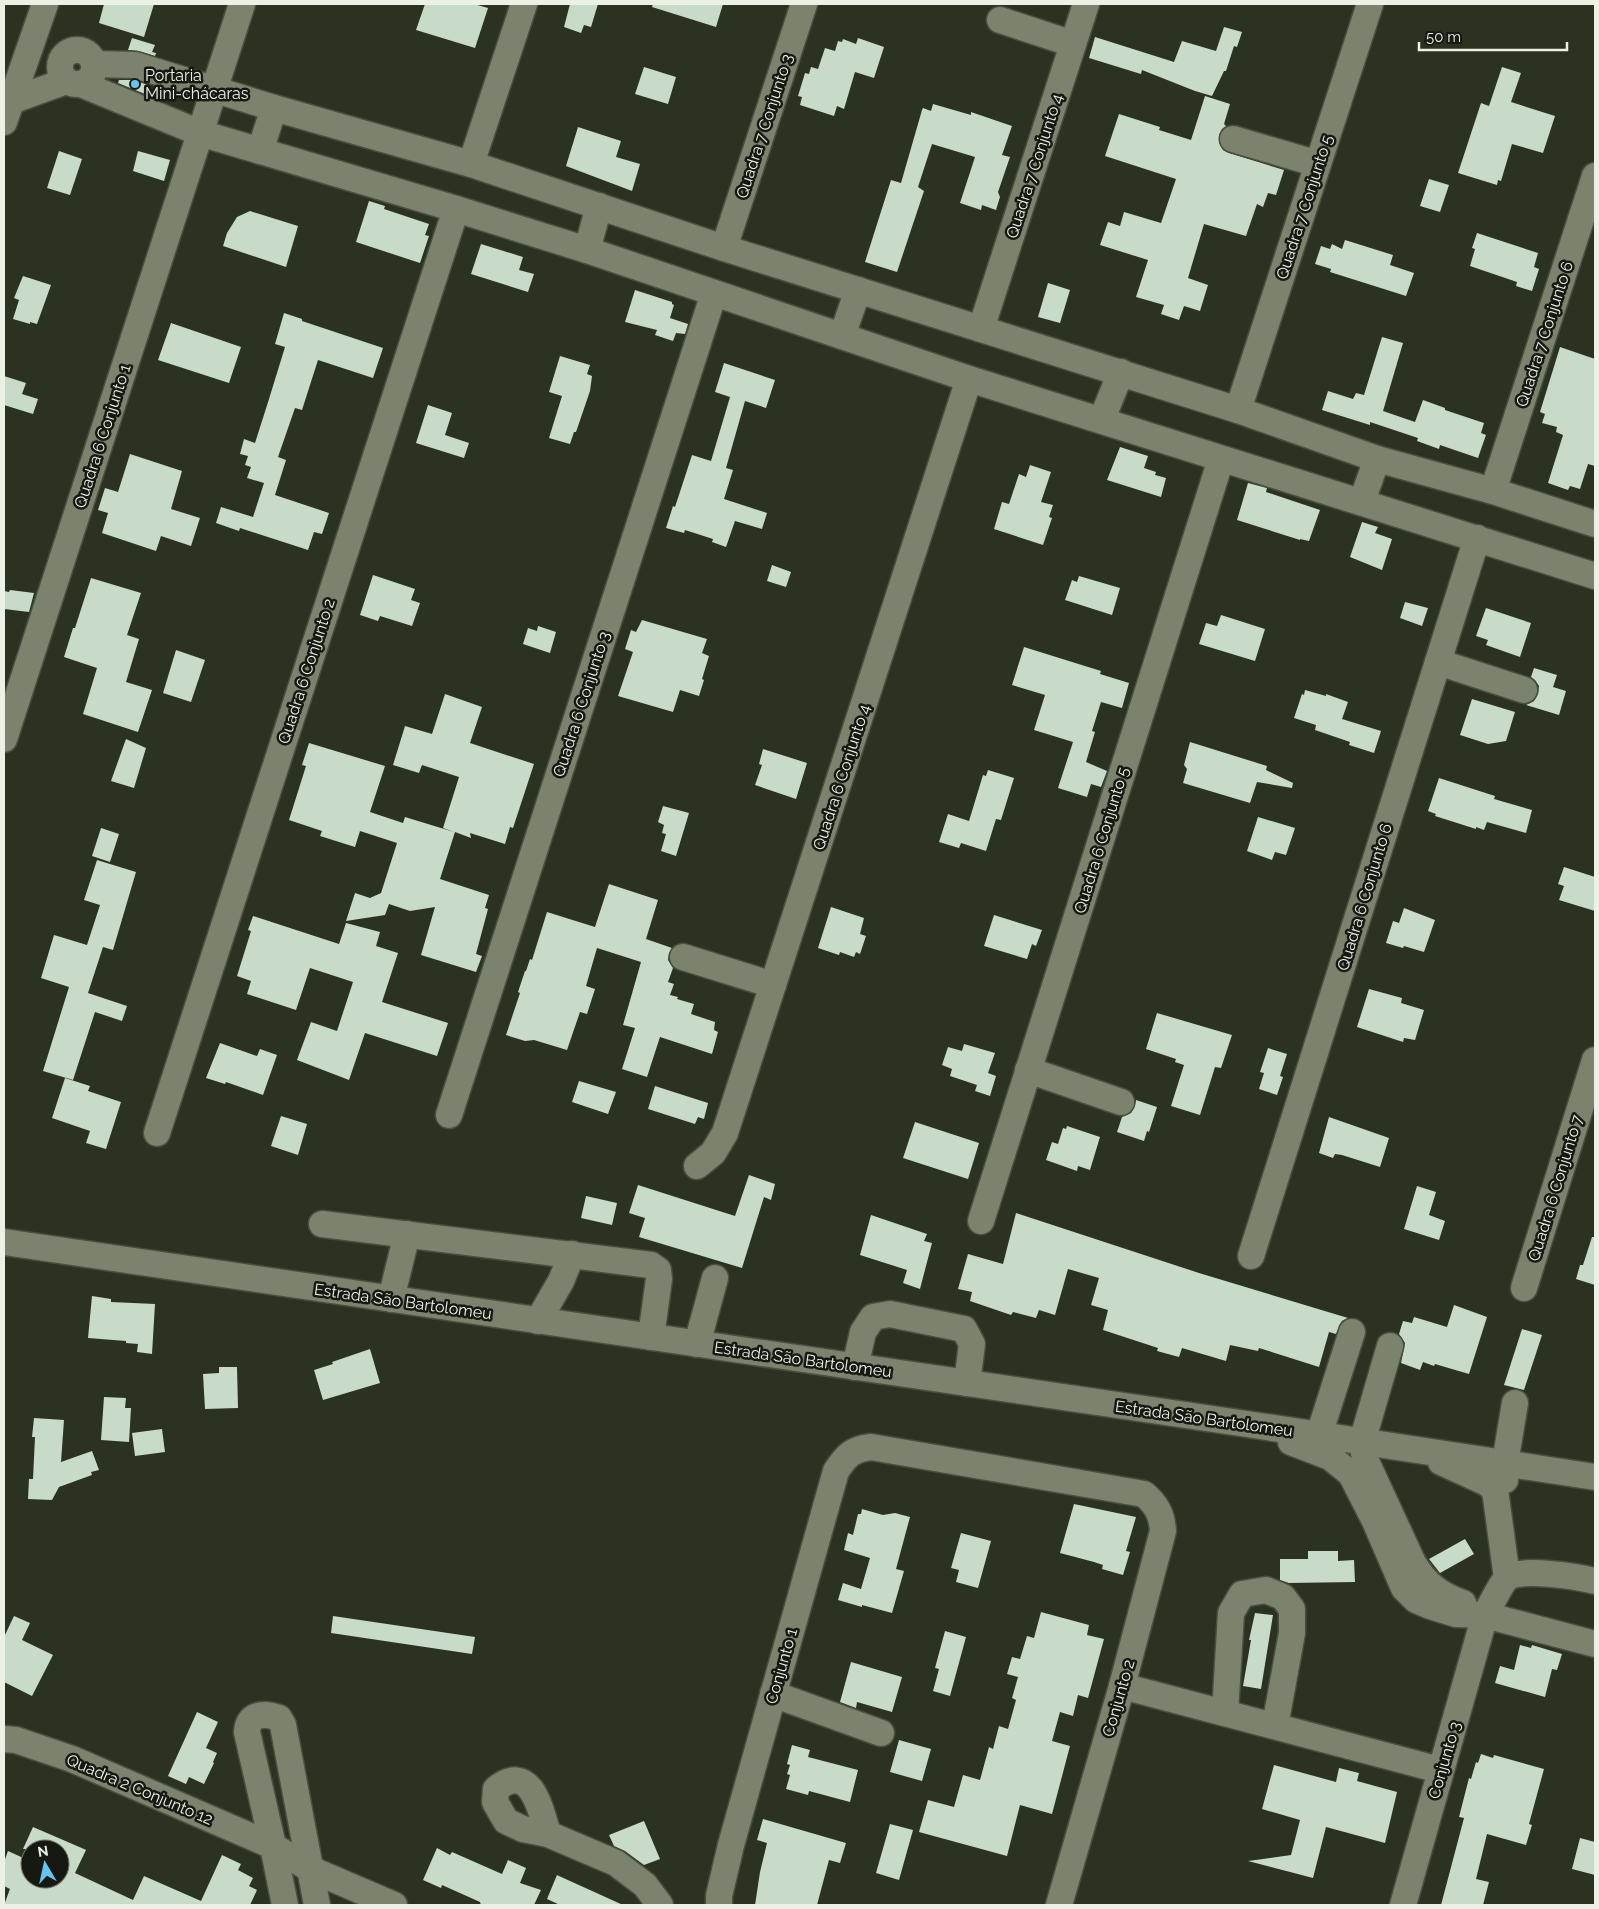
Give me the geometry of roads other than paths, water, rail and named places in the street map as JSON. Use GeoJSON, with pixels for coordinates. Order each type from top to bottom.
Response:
{"type":"FeatureCollection","features":[{"type":"Feature","properties":{"kind":"street"},"geometry":{"type":"LineString","coordinates":[[7,112],[45,4]]}},
{"type":"Feature","properties":{"kind":"street","name":"Quadra 6 Conjunto 1"},"geometry":{"type":"LineString","coordinates":[[4,739],[242,4]]}},
{"type":"Feature","properties":{"kind":"street"},"geometry":{"type":"LineString","coordinates":[[471,164],[524,4]]}},
{"type":"Feature","properties":{"kind":"street","name":"Quadra 7 Conjunto 3"},"geometry":{"type":"LineString","coordinates":[[724,248],[804,4]]}},
{"type":"Feature","properties":{"kind":"street","name":"Quadra 7 Conjunto 4"},"geometry":{"type":"LineString","coordinates":[[982,329],[1086,4]]}},
{"type":"Feature","properties":{"kind":"street","name":"Quadra 7 Conjunto 5"},"geometry":{"type":"LineString","coordinates":[[1238,410],[1370,4]]}},
{"type":"Feature","properties":{"kind":"street"},"geometry":{"type":"LineString","coordinates":[[1000,20],[1073,44]]}},
{"type":"Feature","properties":{"kind":"street"},"geometry":{"type":"LineString","coordinates":[[32,39],[70,51],[63,57],[60,65],[60,74],[80,76],[200,133],[587,250],[969,379],[1102,419],[1221,459],[1362,501],[1595,576]]}},
{"type":"Feature","properties":{"kind":"street"},"geometry":{"type":"LineString","coordinates":[[7,112],[80,76],[135,65],[274,108],[471,164],[724,248],[1238,410],[1377,459],[1494,491],[1595,524]]}},
{"type":"Feature","properties":{"kind":"street"},"geometry":{"type":"LineString","coordinates":[[260,151],[274,108]]}},
{"type":"Feature","properties":{"kind":"street"},"geometry":{"type":"LineString","coordinates":[[1233,139],[1318,164]]}},
{"type":"Feature","properties":{"kind":"street","name":"Quadra 7 Conjunto 6"},"geometry":{"type":"LineString","coordinates":[[1494,491],[1595,176]]}},
{"type":"Feature","properties":{"kind":"street"},"geometry":{"type":"LineString","coordinates":[[587,250],[599,206]]}},
{"type":"Feature","properties":{"kind":"street","name":"Quadra 6 Conjunto 2"},"geometry":{"type":"LineString","coordinates":[[157,1132],[456,209]]}},
{"type":"Feature","properties":{"kind":"street"},"geometry":{"type":"LineString","coordinates":[[842,336],[858,290]]}},
{"type":"Feature","properties":{"kind":"street","name":"Quadra 6 Conjunto 3"},"geometry":{"type":"LineString","coordinates":[[449,1115],[714,293]]}},
{"type":"Feature","properties":{"kind":"street"},"geometry":{"type":"LineString","coordinates":[[1102,419],[1121,372]]}},
{"type":"Feature","properties":{"kind":"street","name":"Quadra 6 Conjunto 4"},"geometry":{"type":"LineString","coordinates":[[697,1166],[712,1153],[725,1133],[969,379]]}},
{"type":"Feature","properties":{"kind":"street","name":"Quadra 6 Conjunto 5"},"geometry":{"type":"LineString","coordinates":[[981,1220],[1221,459]]}},
{"type":"Feature","properties":{"kind":"street"},"geometry":{"type":"LineString","coordinates":[[1362,501],[1377,459]]}},
{"type":"Feature","properties":{"kind":"street","name":"Quadra 6 Conjunto 6"},"geometry":{"type":"LineString","coordinates":[[1251,1256],[1476,538]]}},
{"type":"Feature","properties":{"kind":"street"},"geometry":{"type":"LineString","coordinates":[[1438,662],[1524,690]]}},
{"type":"Feature","properties":{"kind":"street"},"geometry":{"type":"LineString","coordinates":[[683,956],[773,984]]}},
{"type":"Feature","properties":{"kind":"street","name":"Quadra 6 Conjunto 7"},"geometry":{"type":"LineString","coordinates":[[1524,1288],[1595,1060]]}},
{"type":"Feature","properties":{"kind":"street"},"geometry":{"type":"LineString","coordinates":[[1028,1070],[1122,1102]]}},
{"type":"Feature","properties":{"kind":"street"},"geometry":{"type":"LineString","coordinates":[[322,1224],[651,1265],[658,1270],[659,1278],[651,1337]]}},
{"type":"Feature","properties":{"kind":"street"},"geometry":{"type":"LineString","coordinates":[[391,1299],[407,1234]]}},
{"type":"Feature","properties":{"kind":"street","name":"Estrada São Bartolomeu"},"geometry":{"type":"LineString","coordinates":[[6,1242],[1247,1424],[1595,1477]]}},
{"type":"Feature","properties":{"kind":"street"},"geometry":{"type":"LineString","coordinates":[[538,1320],[561,1281],[572,1254]]}},
{"type":"Feature","properties":{"kind":"street"},"geometry":{"type":"LineString","coordinates":[[697,1344],[715,1278]]}},
{"type":"Feature","properties":{"kind":"street"},"geometry":{"type":"LineString","coordinates":[[855,1367],[863,1332],[873,1318],[890,1314],[964,1328],[972,1344],[967,1383]]}},
{"type":"Feature","properties":{"kind":"street"},"geometry":{"type":"LineString","coordinates":[[1319,1435],[1352,1332]]}},
{"type":"Feature","properties":{"kind":"street"},"geometry":{"type":"LineString","coordinates":[[1390,1346],[1362,1442],[1369,1470],[1422,1576],[1432,1588],[1441,1594],[1471,1606],[1485,1615]]}},
{"type":"Feature","properties":{"kind":"street"},"geometry":{"type":"LineString","coordinates":[[1512,1575],[1505,1463],[1515,1403]]}},
{"type":"Feature","properties":{"kind":"street"},"geometry":{"type":"LineString","coordinates":[[1247,1424],[1330,1457],[1351,1474],[1375,1521],[1404,1588],[1416,1600],[1456,1614],[1485,1615],[1595,1644]]}},
{"type":"Feature","properties":{"kind":"street","name":"Conjunto 1"},"geometry":{"type":"LineString","coordinates":[[719,1905],[731,1845],[836,1471],[851,1452],[859,1448],[871,1447],[1144,1494]]}},
{"type":"Feature","properties":{"kind":"street"},"geometry":{"type":"LineString","coordinates":[[1415,1450],[1487,1483],[1495,1490],[1512,1575]]}},
{"type":"Feature","properties":{"kind":"street","name":"Conjunto 2"},"geometry":{"type":"LineString","coordinates":[[1059,1905],[1122,1686],[1163,1531],[1156,1506],[1144,1494]]}},
{"type":"Feature","properties":{"kind":"street"},"geometry":{"type":"LineString","coordinates":[[1512,1575],[1575,1576],[1595,1581]]}},
{"type":"Feature","properties":{"kind":"street","name":"Conjunto 3"},"geometry":{"type":"LineString","coordinates":[[1403,1905],[1485,1615],[1512,1575]]}},
{"type":"Feature","properties":{"kind":"street"},"geometry":{"type":"LineString","coordinates":[[1225,1713],[1231,1613],[1242,1594],[1266,1590],[1283,1597],[1292,1609],[1292,1633],[1274,1726]]}},
{"type":"Feature","properties":{"kind":"street"},"geometry":{"type":"LineString","coordinates":[[1122,1686],[1440,1770]]}},
{"type":"Feature","properties":{"kind":"street"},"geometry":{"type":"LineString","coordinates":[[774,1694],[881,1733]]}},
{"type":"Feature","properties":{"kind":"street"},"geometry":{"type":"LineString","coordinates":[[285,1905],[247,1732],[248,1723],[253,1717],[270,1714],[279,1718],[283,1726],[317,1905]]}},
{"type":"Feature","properties":{"kind":"street","name":"Quadra 2 Conjunto 12"},"geometry":{"type":"LineString","coordinates":[[4,1739],[16,1740],[72,1759],[273,1846],[310,1870],[394,1905]]}},
{"type":"Feature","properties":{"kind":"street"},"geometry":{"type":"LineString","coordinates":[[548,1834],[616,1863],[645,1885],[660,1905]]}},
{"type":"Feature","properties":{"kind":"place","name":"Portaria Mini-chácaras"},"geometry":{"type":"Point","coordinates":[135,84]}}]}
